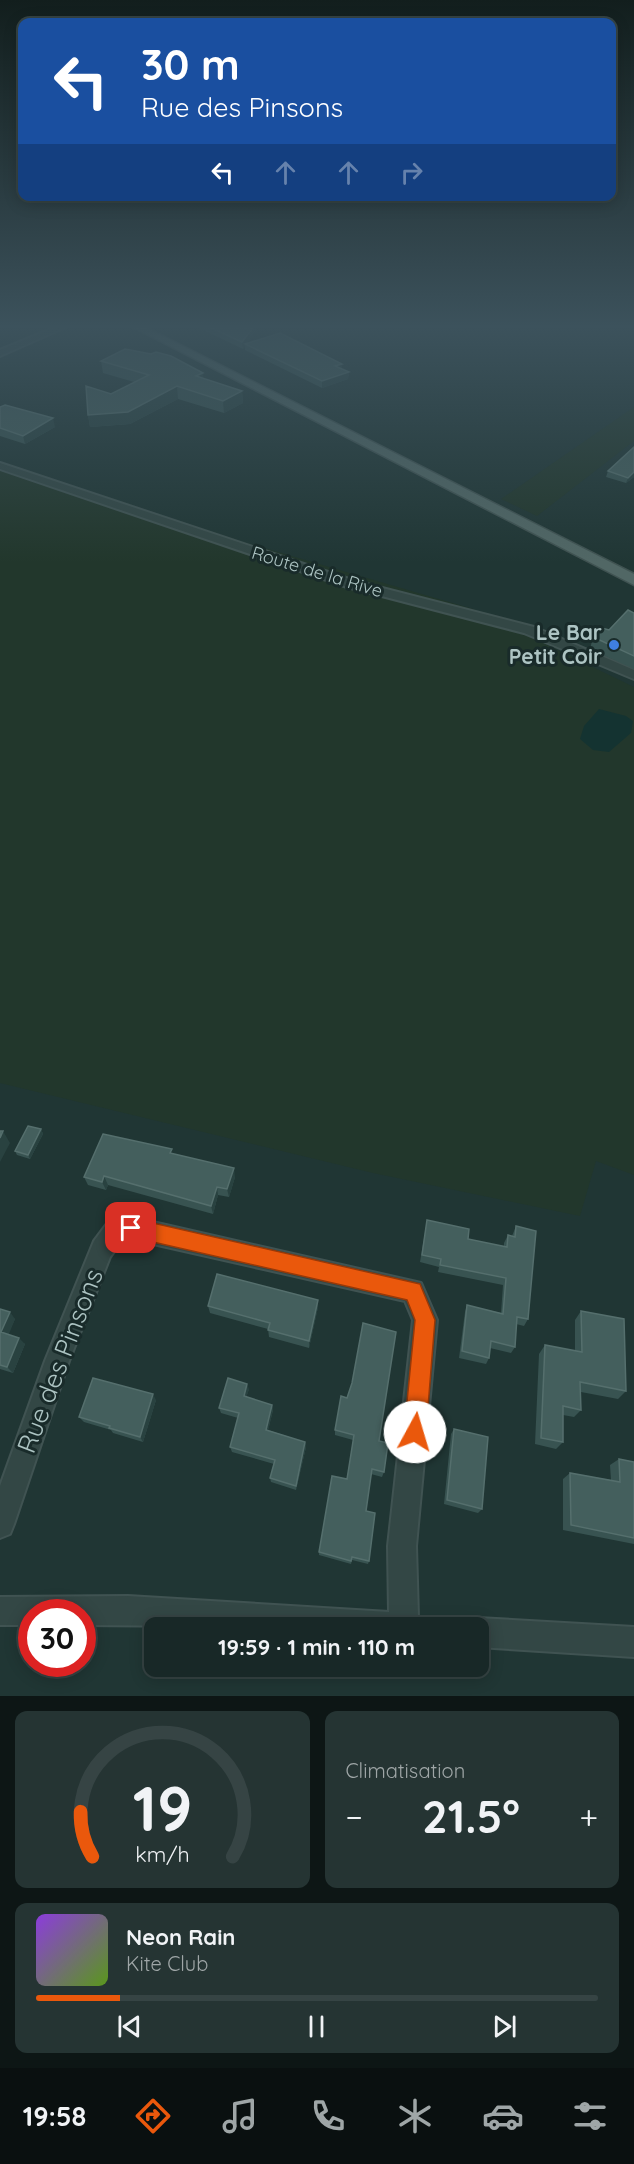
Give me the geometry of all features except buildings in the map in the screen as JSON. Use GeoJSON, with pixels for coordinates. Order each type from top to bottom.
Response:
{"type":"FeatureCollection","features":[{"type":"Feature","properties":{"kind":"main road"},"geometry":{"type":"LineString","coordinates":[[291,405],[634,580]]}},
{"type":"Feature","properties":{"kind":"street","name":"Route de la Rive"},"geometry":{"type":"LineString","coordinates":[[0,466],[351,584],[529,630],[634,675]]}},
{"type":"Feature","properties":{"kind":"street","name":"Rue des Pinsons"},"geometry":{"type":"LineString","coordinates":[[0,1524],[57,1361],[102,1248],[114,1233],[131,1228],[413,1291],[425,1320],[402,1546],[404,1617]]}},
{"type":"Feature","properties":{"kind":"street"},"geometry":{"type":"LineString","coordinates":[[0,1611],[128,1610],[242,1617]]}},
{"type":"Feature","properties":{"kind":"street"},"geometry":{"type":"LineString","coordinates":[[489,1633],[634,1642]]}},
{"type":"Feature","properties":{"kind":"green space"},"geometry":{"type":"Polygon","coordinates":[[[634,407],[634,441],[537,516],[501,499],[634,407]]]}},
{"type":"Feature","properties":{"kind":"green space"},"geometry":{"type":"Polygon","coordinates":[[[0,471],[473,609],[634,687],[634,1175],[596,1161],[580,1216],[373,1173],[0,1083],[0,471]]]}},
{"type":"Feature","properties":{"kind":"water"},"geometry":{"type":"Polygon","coordinates":[[[599,709],[626,716],[633,721],[631,733],[609,752],[593,750],[580,739],[584,726],[599,709]]]}},
{"type":"Feature","properties":{"kind":"place","name":"Le Bar Petit Coir"},"geometry":{"type":"Point","coordinates":[614,645]}},
{"type":"Feature","properties":{"kind":"route"},"geometry":{"type":"LineString","coordinates":[[131,1228],[413,1291],[425,1320],[415,1432]]}}]}
